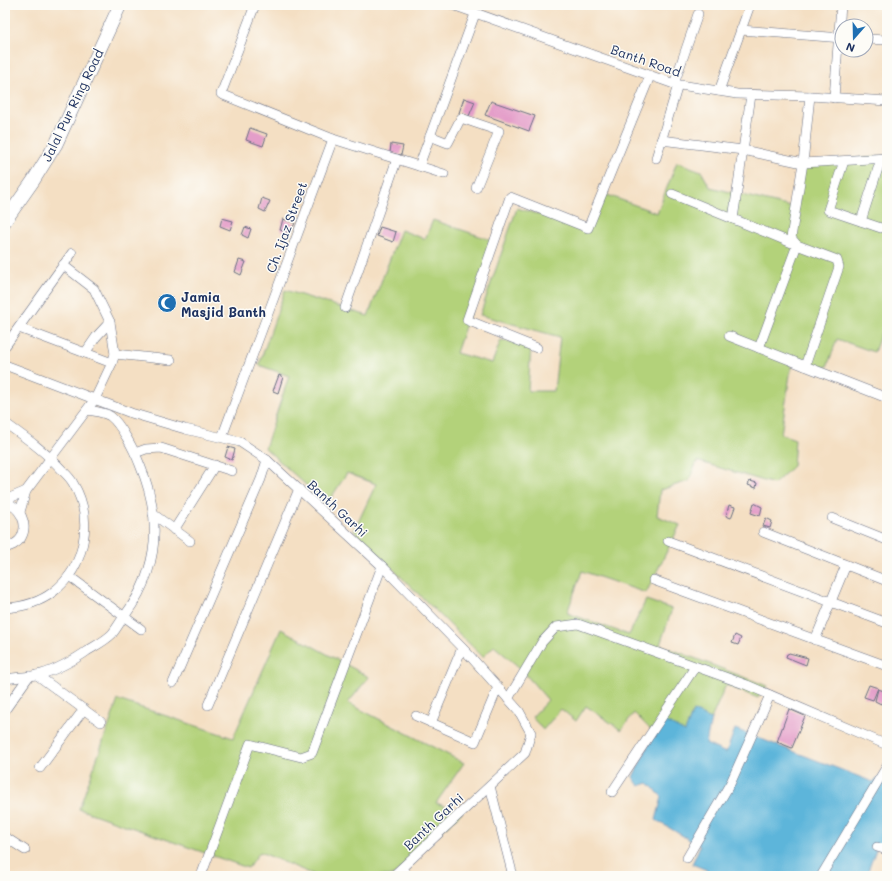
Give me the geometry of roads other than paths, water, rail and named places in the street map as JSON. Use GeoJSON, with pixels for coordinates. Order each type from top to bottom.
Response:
{"type":"FeatureCollection","features":[{"type":"Feature","properties":{"kind":"main road","name":"Jalal Pur Ring Road"},"geometry":{"type":"LineString","coordinates":[[5,222],[56,144],[120,5]]}},
{"type":"Feature","properties":{"kind":"street"},"geometry":{"type":"LineString","coordinates":[[255,5],[221,94],[333,139],[444,174]]}},
{"type":"Feature","properties":{"kind":"street","name":"Banth Road"},"geometry":{"type":"LineString","coordinates":[[453,5],[676,85],[751,95],[810,96],[887,101]]}},
{"type":"Feature","properties":{"kind":"street"},"geometry":{"type":"LineString","coordinates":[[719,91],[750,5]]}},
{"type":"Feature","properties":{"kind":"street"},"geometry":{"type":"LineString","coordinates":[[841,5],[841,18]]}},
{"type":"Feature","properties":{"kind":"street"},"geometry":{"type":"LineString","coordinates":[[419,166],[476,14]]}},
{"type":"Feature","properties":{"kind":"street"},"geometry":{"type":"LineString","coordinates":[[656,158],[676,85],[698,14]]}},
{"type":"Feature","properties":{"kind":"street"},"geometry":{"type":"LineString","coordinates":[[741,30],[834,38]]}},
{"type":"Feature","properties":{"kind":"street"},"geometry":{"type":"LineString","coordinates":[[874,39],[887,40]]}},
{"type":"Feature","properties":{"kind":"street"},"geometry":{"type":"LineString","coordinates":[[834,98],[838,58]]}},
{"type":"Feature","properties":{"kind":"street"},"geometry":{"type":"LineString","coordinates":[[537,348],[467,320],[510,197],[588,228],[650,76]]}},
{"type":"Feature","properties":{"kind":"street"},"geometry":{"type":"LineString","coordinates":[[732,219],[751,95]]}},
{"type":"Feature","properties":{"kind":"street"},"geometry":{"type":"LineString","coordinates":[[797,245],[791,238],[803,163],[810,96]]}},
{"type":"Feature","properties":{"kind":"street"},"geometry":{"type":"LineString","coordinates":[[430,136],[448,143],[461,118],[499,131],[476,188]]}},
{"type":"Feature","properties":{"kind":"street","name":"Ch. Ijaz Street"},"geometry":{"type":"LineString","coordinates":[[222,437],[333,139]]}},
{"type":"Feature","properties":{"kind":"street"},"geometry":{"type":"LineString","coordinates":[[661,140],[743,150],[803,163],[884,158],[861,221]]}},
{"type":"Feature","properties":{"kind":"street"},"geometry":{"type":"LineString","coordinates":[[345,308],[397,159]]}},
{"type":"Feature","properties":{"kind":"street"},"geometry":{"type":"LineString","coordinates":[[844,161],[828,210],[881,228]]}},
{"type":"Feature","properties":{"kind":"street"},"geometry":{"type":"LineString","coordinates":[[672,194],[837,260],[839,267],[805,366]]}},
{"type":"Feature","properties":{"kind":"street"},"geometry":{"type":"LineString","coordinates":[[759,348],[797,245]]}},
{"type":"Feature","properties":{"kind":"street"},"geometry":{"type":"LineString","coordinates":[[6,345],[72,253]]}},
{"type":"Feature","properties":{"kind":"street"},"geometry":{"type":"LineString","coordinates":[[20,512],[26,490],[95,399],[112,364],[115,354],[110,322],[94,289],[63,265]]}},
{"type":"Feature","properties":{"kind":"street"},"geometry":{"type":"LineString","coordinates":[[85,353],[96,337],[110,322]]}},
{"type":"Feature","properties":{"kind":"street"},"geometry":{"type":"LineString","coordinates":[[19,328],[112,364]]}},
{"type":"Feature","properties":{"kind":"street"},"geometry":{"type":"LineString","coordinates":[[729,336],[887,398]]}},
{"type":"Feature","properties":{"kind":"street"},"geometry":{"type":"LineString","coordinates":[[115,354],[171,360]]}},
{"type":"Feature","properties":{"kind":"street","name":"Banth Garhi"},"geometry":{"type":"LineString","coordinates":[[5,365],[131,413],[185,429],[240,442],[267,460],[382,566],[462,648],[519,711],[531,733],[525,753],[394,876]]}},
{"type":"Feature","properties":{"kind":"street"},"geometry":{"type":"LineString","coordinates":[[5,679],[43,674],[77,658],[112,634],[134,602],[144,583],[150,565],[154,549],[154,527],[151,500],[145,476],[135,453],[122,432],[109,416],[86,410]]}},
{"type":"Feature","properties":{"kind":"street"},"geometry":{"type":"LineString","coordinates":[[5,423],[50,457],[73,482],[82,504],[85,519],[82,549],[69,576],[54,592],[39,601],[20,608],[5,608]]}},
{"type":"Feature","properties":{"kind":"street"},"geometry":{"type":"LineString","coordinates":[[135,453],[146,449],[161,448],[232,471]]}},
{"type":"Feature","properties":{"kind":"street"},"geometry":{"type":"LineString","coordinates":[[174,683],[261,479],[267,460]]}},
{"type":"Feature","properties":{"kind":"street"},"geometry":{"type":"LineString","coordinates":[[174,530],[214,465]]}},
{"type":"Feature","properties":{"kind":"street"},"geometry":{"type":"LineString","coordinates":[[208,705],[299,489]]}},
{"type":"Feature","properties":{"kind":"street"},"geometry":{"type":"LineString","coordinates":[[5,501],[26,490]]}},
{"type":"Feature","properties":{"kind":"street"},"geometry":{"type":"LineString","coordinates":[[5,501],[15,507],[20,512],[24,520],[24,530],[20,538],[14,545],[5,548]]}},
{"type":"Feature","properties":{"kind":"street"},"geometry":{"type":"LineString","coordinates":[[153,514],[190,540]]}},
{"type":"Feature","properties":{"kind":"street"},"geometry":{"type":"LineString","coordinates":[[832,518],[887,540]]}},
{"type":"Feature","properties":{"kind":"street"},"geometry":{"type":"LineString","coordinates":[[763,532],[887,581]]}},
{"type":"Feature","properties":{"kind":"street"},"geometry":{"type":"LineString","coordinates":[[668,541],[887,623]]}},
{"type":"Feature","properties":{"kind":"street"},"geometry":{"type":"LineString","coordinates":[[816,640],[846,565]]}},
{"type":"Feature","properties":{"kind":"street"},"geometry":{"type":"LineString","coordinates":[[201,876],[250,744],[301,757],[312,753],[382,566]]}},
{"type":"Feature","properties":{"kind":"street"},"geometry":{"type":"LineString","coordinates":[[69,576],[141,629]]}},
{"type":"Feature","properties":{"kind":"street"},"geometry":{"type":"LineString","coordinates":[[654,580],[887,666]]}},
{"type":"Feature","properties":{"kind":"street"},"geometry":{"type":"LineString","coordinates":[[508,699],[542,642],[556,626],[578,624],[770,695],[887,745]]}},
{"type":"Feature","properties":{"kind":"street"},"geometry":{"type":"LineString","coordinates":[[431,723],[462,648]]}},
{"type":"Feature","properties":{"kind":"street"},"geometry":{"type":"LineString","coordinates":[[612,792],[695,666]]}},
{"type":"Feature","properties":{"kind":"street"},"geometry":{"type":"LineString","coordinates":[[33,675],[101,722]]}},
{"type":"Feature","properties":{"kind":"street"},"geometry":{"type":"LineString","coordinates":[[5,710],[33,675]]}},
{"type":"Feature","properties":{"kind":"street"},"geometry":{"type":"LineString","coordinates":[[416,716],[475,742],[498,687]]}},
{"type":"Feature","properties":{"kind":"street"},"geometry":{"type":"LineString","coordinates":[[687,858],[731,782],[770,695]]}},
{"type":"Feature","properties":{"kind":"street"},"geometry":{"type":"LineString","coordinates":[[40,768],[84,710]]}},
{"type":"Feature","properties":{"kind":"street"},"geometry":{"type":"LineString","coordinates":[[821,876],[887,766]]}},
{"type":"Feature","properties":{"kind":"street"},"geometry":{"type":"LineString","coordinates":[[490,786],[513,876]]}},
{"type":"Feature","properties":{"kind":"street"},"geometry":{"type":"LineString","coordinates":[[5,836],[25,850]]}},
{"type":"Feature","properties":{"kind":"street"},"geometry":{"type":"LineString","coordinates":[[877,847],[887,850]]}},
{"type":"Feature","properties":{"kind":"street"},"geometry":{"type":"LineString","coordinates":[[401,869],[409,876]]}},
{"type":"Feature","properties":{"kind":"water"},"geometry":{"type":"Polygon","coordinates":[[[693,711],[711,719],[706,744],[726,753],[735,729],[873,782],[887,769],[887,849],[877,847],[866,876],[704,876],[707,870],[692,864],[700,846],[656,820],[662,797],[648,783],[639,786],[633,777],[661,719],[685,732],[693,711]]]}},
{"type":"Feature","properties":{"kind":"place","name":"Jamia Masjid Banth"},"geometry":{"type":"Point","coordinates":[167,303]}}]}
